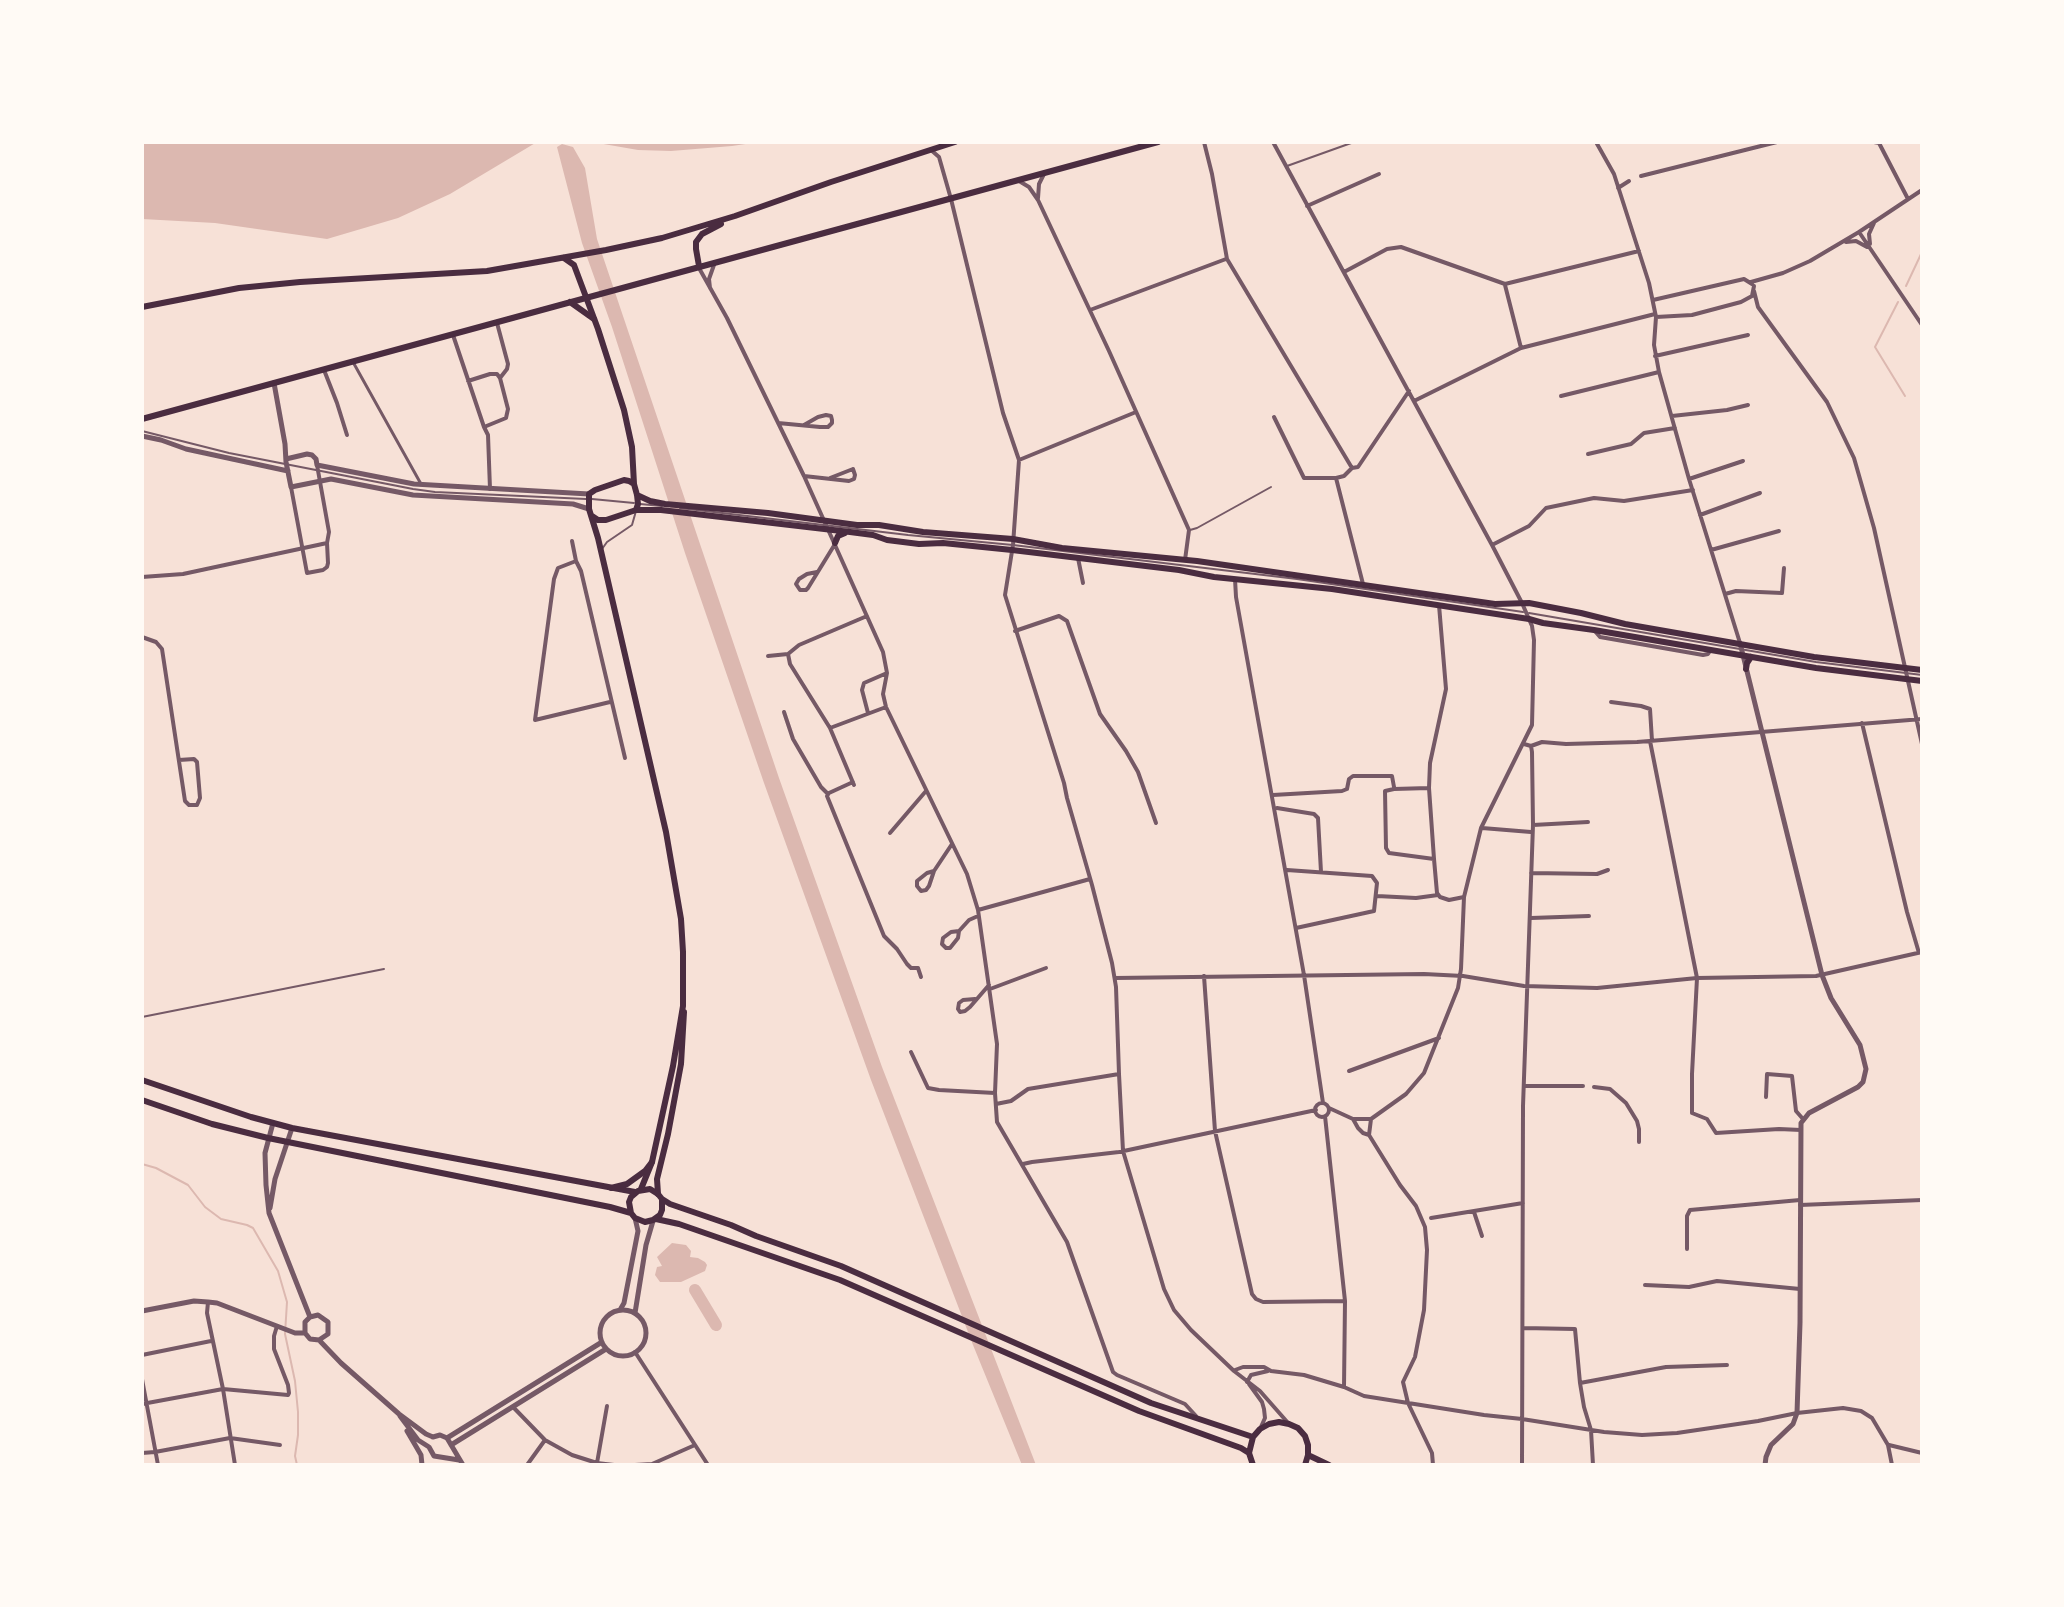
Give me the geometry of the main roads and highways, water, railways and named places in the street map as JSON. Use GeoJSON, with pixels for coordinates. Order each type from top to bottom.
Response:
{"type":"FeatureCollection","features":[{"type":"Feature","properties":{"kind":"main road"},"geometry":{"type":"LineString","coordinates":[[142,307],[239,288],[487,271],[606,250],[662,238],[735,216],[955,142]]}},
{"type":"Feature","properties":{"kind":"main road"},"geometry":{"type":"LineString","coordinates":[[142,416],[161,415],[1158,142]]}},
{"type":"Feature","properties":{"kind":"main road"},"geometry":{"type":"LineString","coordinates":[[699,266],[696,242],[702,234],[735,216]]}},
{"type":"Feature","properties":{"kind":"main road"},"geometry":{"type":"LineString","coordinates":[[564,258],[574,265],[624,410],[632,447],[637,507]]}},
{"type":"Feature","properties":{"kind":"main road"},"geometry":{"type":"LineString","coordinates":[[570,302],[594,319]]}},
{"type":"Feature","properties":{"kind":"main road"},"geometry":{"type":"LineString","coordinates":[[633,466],[624,480],[595,490],[589,496],[666,832],[681,919],[683,952],[683,1006],[673,1066],[652,1162],[629,1202],[633,1216]]}},
{"type":"Feature","properties":{"kind":"main road"},"geometry":{"type":"LineString","coordinates":[[624,480],[634,484]]}},
{"type":"Feature","properties":{"kind":"main road"},"geometry":{"type":"LineString","coordinates":[[637,495],[667,507]]}},
{"type":"Feature","properties":{"kind":"main road"},"geometry":{"type":"LineString","coordinates":[[591,512],[598,520],[606,520],[637,507],[768,513],[918,544],[1013,545],[1185,560],[1495,604],[1522,603],[1581,613],[1816,668],[1922,675]]}},
{"type":"Feature","properties":{"kind":"main road"},"geometry":{"type":"LineString","coordinates":[[598,538],[606,520]]}},
{"type":"Feature","properties":{"kind":"main road"},"geometry":{"type":"LineString","coordinates":[[826,525],[879,525],[1204,576],[1332,589],[1528,616],[1543,623],[1710,651],[1814,657],[1922,675]]}},
{"type":"Feature","properties":{"kind":"main road"},"geometry":{"type":"LineString","coordinates":[[835,543],[838,536],[850,532]]}},
{"type":"Feature","properties":{"kind":"main road"},"geometry":{"type":"LineString","coordinates":[[1744,651],[1746,669]]}},
{"type":"Feature","properties":{"kind":"main road"},"geometry":{"type":"LineString","coordinates":[[655,1220],[662,1210],[657,1179],[681,1064],[686,1018],[683,1006]]}},
{"type":"Feature","properties":{"kind":"main road"},"geometry":{"type":"LineString","coordinates":[[142,1080],[292,1128],[608,1189],[650,1189],[670,1204],[841,1266],[1138,1397],[1253,1437]]}},
{"type":"Feature","properties":{"kind":"main road"},"geometry":{"type":"LineString","coordinates":[[142,1100],[212,1124],[268,1138],[595,1204],[645,1222],[655,1220],[679,1224],[840,1280],[1139,1411],[1249,1453]]}},
{"type":"Feature","properties":{"kind":"main road"},"geometry":{"type":"LineString","coordinates":[[608,1189],[627,1184],[652,1162]]}},
{"type":"Feature","properties":{"kind":"main road"},"geometry":{"type":"LineString","coordinates":[[1253,1465],[1249,1453],[1253,1437],[1260,1429],[1279,1422],[1298,1428],[1305,1436],[1308,1445],[1305,1465]]}},
{"type":"Feature","properties":{"kind":"main road"},"geometry":{"type":"LineString","coordinates":[[1308,1455],[1329,1465]]}},
{"type":"Feature","properties":{"kind":"waterway"},"geometry":{"type":"LineString","coordinates":[[1906,286],[1922,252]]}},
{"type":"Feature","properties":{"kind":"waterway"},"geometry":{"type":"LineString","coordinates":[[1898,302],[1875,347],[1905,396]]}},
{"type":"Feature","properties":{"kind":"waterway"},"geometry":{"type":"LineString","coordinates":[[142,1164],[188,1185],[205,1207],[221,1219],[253,1228],[278,1271],[287,1302],[285,1334],[295,1381],[297,1465]]}},
{"type":"Feature","properties":{"kind":"waterway"},"geometry":{"type":"LineString","coordinates":[[695,1290],[716,1325]]}}]}
